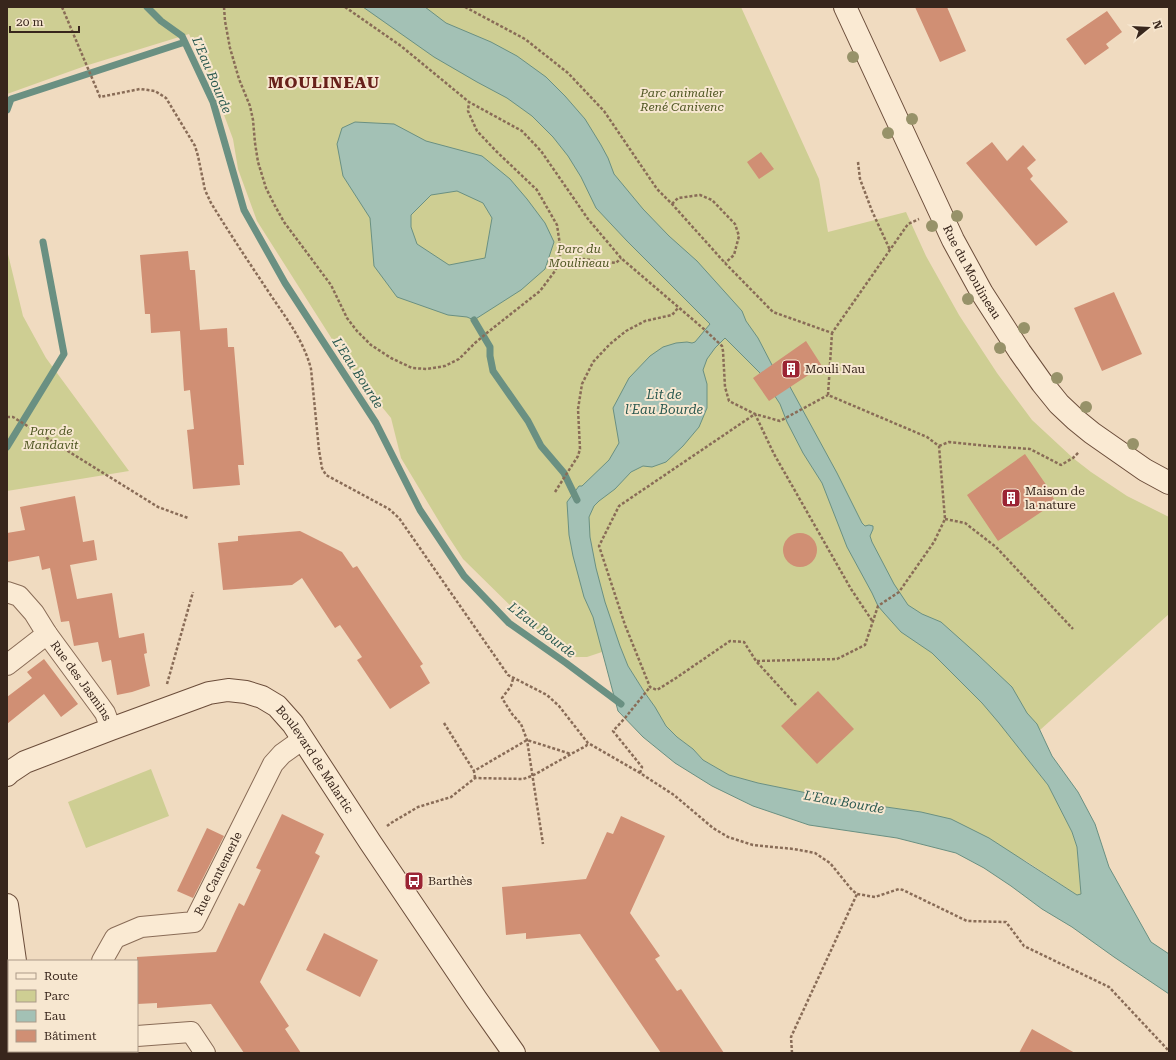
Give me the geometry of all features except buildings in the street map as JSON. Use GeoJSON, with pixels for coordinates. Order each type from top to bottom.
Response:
{"type":"FeatureCollection","features":[{"type":"Feature","properties":{"kind":"street","name":"Rue du Moulineau"},"geometry":{"type":"LineString","coordinates":[[845,7],[953,240],[982,293],[1020,352],[1059,404],[1076,420],[1145,470],[1169,483]]}},
{"type":"Feature","properties":{"kind":"street","name":"Rue des Jasmins"},"geometry":{"type":"LineString","coordinates":[[7,592],[19,596],[34,613],[47,634],[105,713],[111,729]]}},
{"type":"Feature","properties":{"kind":"street","name":"Rue des Jasmins"},"geometry":{"type":"LineString","coordinates":[[7,665],[47,634]]}},
{"type":"Feature","properties":{"kind":"street","name":"Boulevard de Malartic"},"geometry":{"type":"LineString","coordinates":[[7,775],[25,762],[209,693],[228,690],[246,692],[262,697],[276,706],[293,724],[370,842],[514,1053]]}},
{"type":"Feature","properties":{"kind":"street","name":"Rue Cantemerle"},"geometry":{"type":"LineString","coordinates":[[103,960],[115,938],[141,927],[194,922],[273,764],[282,754],[303,739]]}},
{"type":"Feature","properties":{"kind":"street"},"geometry":{"type":"LineString","coordinates":[[7,905],[15,960]]}},
{"type":"Feature","properties":{"kind":"street"},"geometry":{"type":"LineString","coordinates":[[138,1036],[191,1032],[205,1053]]}},
{"type":"Feature","properties":{"kind":"path"},"geometry":{"type":"LineString","coordinates":[[62,7],[100,97],[140,89],[155,91],[166,98],[195,146],[205,190],[211,203],[289,322],[308,357],[312,369],[319,450],[322,468],[326,475],[389,509],[399,518],[508,676],[547,695],[559,706],[588,743],[674,794],[713,828],[728,837],[753,845],[794,849],[815,853],[830,863],[857,894],[875,897],[899,889],[967,921],[1006,922],[1024,946],[1109,987],[1169,1051]]}},
{"type":"Feature","properties":{"kind":"path"},"geometry":{"type":"LineString","coordinates":[[224,7],[224,21],[232,56],[239,79],[250,106],[253,120],[254,143],[266,188],[284,222],[331,285],[347,318],[357,331],[371,345],[391,358],[412,368],[427,369],[445,366],[459,359],[488,332],[540,291],[555,271],[560,259],[560,245],[557,225],[537,190],[477,131],[468,111],[469,102]]}},
{"type":"Feature","properties":{"kind":"path"},"geometry":{"type":"LineString","coordinates":[[345,7],[401,46],[469,102],[522,131],[541,151],[588,219],[621,258],[722,346],[725,387],[729,401],[755,414],[780,420],[828,395]]}},
{"type":"Feature","properties":{"kind":"path"},"geometry":{"type":"LineString","coordinates":[[465,7],[525,40],[568,73],[604,111],[657,189],[725,263],[773,312],[832,334]]}},
{"type":"Feature","properties":{"kind":"path"},"geometry":{"type":"LineString","coordinates":[[858,162],[860,179],[872,212],[890,250]]}},
{"type":"Feature","properties":{"kind":"path"},"geometry":{"type":"LineString","coordinates":[[672,204],[678,198],[700,195],[712,200],[735,224],[739,236],[734,255],[725,263]]}},
{"type":"Feature","properties":{"kind":"path"},"geometry":{"type":"LineString","coordinates":[[828,395],[832,334],[908,224],[939,209]]}},
{"type":"Feature","properties":{"kind":"path"},"geometry":{"type":"LineString","coordinates":[[558,264],[562,265],[584,259],[616,263],[621,258]]}},
{"type":"Feature","properties":{"kind":"path"},"geometry":{"type":"LineString","coordinates":[[555,492],[573,465],[580,450],[578,409],[582,384],[593,362],[610,344],[626,331],[645,321],[672,315],[678,308]]}},
{"type":"Feature","properties":{"kind":"path"},"geometry":{"type":"LineString","coordinates":[[756,661],[837,659],[865,645],[878,606],[899,592],[934,542],[945,518],[939,446],[927,437],[828,395]]}},
{"type":"Feature","properties":{"kind":"path"},"geometry":{"type":"LineString","coordinates":[[755,414],[774,454],[852,589],[873,622]]}},
{"type":"Feature","properties":{"kind":"path"},"geometry":{"type":"LineString","coordinates":[[755,414],[619,506],[599,546],[625,625],[650,686],[657,690],[730,641],[744,642],[756,661],[796,705]]}},
{"type":"Feature","properties":{"kind":"path"},"geometry":{"type":"LineString","coordinates":[[7,417],[13,418],[28,426],[158,507],[188,518]]}},
{"type":"Feature","properties":{"kind":"path"},"geometry":{"type":"LineString","coordinates":[[939,446],[949,442],[1030,449],[1061,465],[1073,458],[1092,433]]}},
{"type":"Feature","properties":{"kind":"path"},"geometry":{"type":"LineString","coordinates":[[945,518],[964,523],[996,547],[1073,629]]}},
{"type":"Feature","properties":{"kind":"path"},"geometry":{"type":"LineString","coordinates":[[163,687],[167,685],[193,592]]}},
{"type":"Feature","properties":{"kind":"path"},"geometry":{"type":"LineString","coordinates":[[513,679],[511,686],[502,698],[512,714],[521,724],[527,740],[543,844]]}},
{"type":"Feature","properties":{"kind":"path"},"geometry":{"type":"LineString","coordinates":[[640,773],[642,768],[613,731],[650,686]]}},
{"type":"Feature","properties":{"kind":"path"},"geometry":{"type":"LineString","coordinates":[[444,723],[474,771],[475,778]]}},
{"type":"Feature","properties":{"kind":"path"},"geometry":{"type":"LineString","coordinates":[[474,771],[527,740],[571,754]]}},
{"type":"Feature","properties":{"kind":"path"},"geometry":{"type":"LineString","coordinates":[[370,842],[391,823],[418,807],[451,798],[475,778],[523,779],[532,776],[586,746],[588,743]]}},
{"type":"Feature","properties":{"kind":"path"},"geometry":{"type":"LineString","coordinates":[[792,1053],[791,1037],[857,894]]}},
{"type":"Feature","properties":{"kind":"green space","name":"Parc du Moulineau"},"geometry":{"type":"Polygon","coordinates":[[[7,7],[741,7],[819,179],[828,232],[906,212],[926,256],[959,315],[997,373],[1032,420],[1073,458],[1091,472],[1127,496],[1169,517],[1169,614],[1040,730],[1018,747],[1048,785],[1072,832],[1077,847],[1081,894],[1077,895],[1026,861],[921,812],[851,802],[758,783],[729,775],[703,760],[693,749],[677,737],[666,726],[628,666],[620,646],[587,657],[576,657],[563,651],[524,619],[463,559],[401,458],[391,418],[351,369],[257,221],[238,169],[233,139],[211,80],[189,34],[85,66],[7,94],[7,7]]]}},
{"type":"Feature","properties":{"kind":"green space","name":"Parc de Mandavit"},"geometry":{"type":"Polygon","coordinates":[[[7,250],[23,316],[46,358],[129,471],[7,491],[7,250]]]}},
{"type":"Feature","properties":{"kind":"green space"},"geometry":{"type":"Polygon","coordinates":[[[151,769],[169,816],[86,848],[68,802],[151,769]]]}},
{"type":"Feature","properties":{"kind":"water","name":"Lit de l'Eau Bourde"},"geometry":{"type":"Polygon","coordinates":[[[363,7],[425,7],[446,23],[491,42],[517,56],[546,77],[585,119],[608,158],[614,174],[643,209],[669,236],[697,261],[742,311],[746,321],[758,338],[772,365],[789,385],[837,473],[862,523],[865,526],[873,526],[870,536],[872,542],[894,584],[908,605],[922,614],[941,622],[978,655],[1012,687],[1027,713],[1037,724],[1052,756],[1078,792],[1095,824],[1109,867],[1151,942],[1169,954],[1169,994],[1072,927],[1042,909],[984,868],[956,853],[897,838],[809,825],[753,806],[712,786],[675,763],[643,737],[618,711],[593,617],[584,597],[573,556],[569,535],[567,502],[579,486],[582,486],[609,460],[619,443],[613,408],[629,378],[650,356],[663,347],[676,343],[695,342],[710,324],[596,208],[581,177],[568,156],[553,137],[532,116],[507,98],[434,57],[363,7]],[[725,338],[707,359],[703,370],[707,384],[707,408],[699,427],[683,446],[666,462],[652,467],[643,466],[631,472],[615,489],[594,506],[589,517],[590,537],[596,568],[605,602],[628,666],[666,726],[677,737],[693,749],[703,760],[729,775],[758,783],[851,802],[921,812],[951,819],[989,838],[1077,895],[1081,894],[1077,847],[1072,832],[1048,785],[982,703],[932,653],[901,632],[878,606],[847,547],[822,483],[803,453],[787,422],[780,404],[760,373],[725,338]]]}},
{"type":"Feature","properties":{"kind":"water"},"geometry":{"type":"Polygon","coordinates":[[[355,122],[394,124],[426,141],[482,156],[510,179],[545,223],[554,242],[545,269],[521,290],[474,320],[467,317],[448,315],[397,297],[374,266],[370,218],[343,176],[337,144],[342,128],[355,122]],[[457,191],[431,195],[411,215],[411,227],[417,244],[449,265],[485,258],[492,218],[483,203],[457,191]]]}},
{"type":"Feature","properties":{"kind":"waterway","name":"L'Eau Bourde"},"geometry":{"type":"LineString","coordinates":[[147,7],[161,21],[182,36],[213,102],[244,210],[285,283],[376,423],[420,510],[464,576],[509,623],[621,704]]}},
{"type":"Feature","properties":{"kind":"waterway"},"geometry":{"type":"LineString","coordinates":[[7,110],[11,99],[185,42]]}},
{"type":"Feature","properties":{"kind":"waterway"},"geometry":{"type":"LineString","coordinates":[[7,447],[64,354],[43,242]]}},
{"type":"Feature","properties":{"kind":"waterway"},"geometry":{"type":"LineString","coordinates":[[474,320],[490,347],[493,371],[528,421],[541,446],[564,473],[577,500]]}},
{"type":"Feature","properties":{"kind":"place","name":"Mouli Nau"},"geometry":{"type":"Point","coordinates":[791,369]}},
{"type":"Feature","properties":{"kind":"place","name":"Maison de la nature"},"geometry":{"type":"Point","coordinates":[1011,498]}},
{"type":"Feature","properties":{"kind":"place","name":"Barthès"},"geometry":{"type":"Point","coordinates":[414,881]}},
{"type":"Feature","properties":{"kind":"district","name":"MOULINEAU"},"geometry":{"type":"Point","coordinates":[324,82]}},
{"type":"Feature","properties":{"kind":"park label","name":"Parc animalier René Canivenc"},"geometry":{"type":"Point","coordinates":[682,100]}}]}
